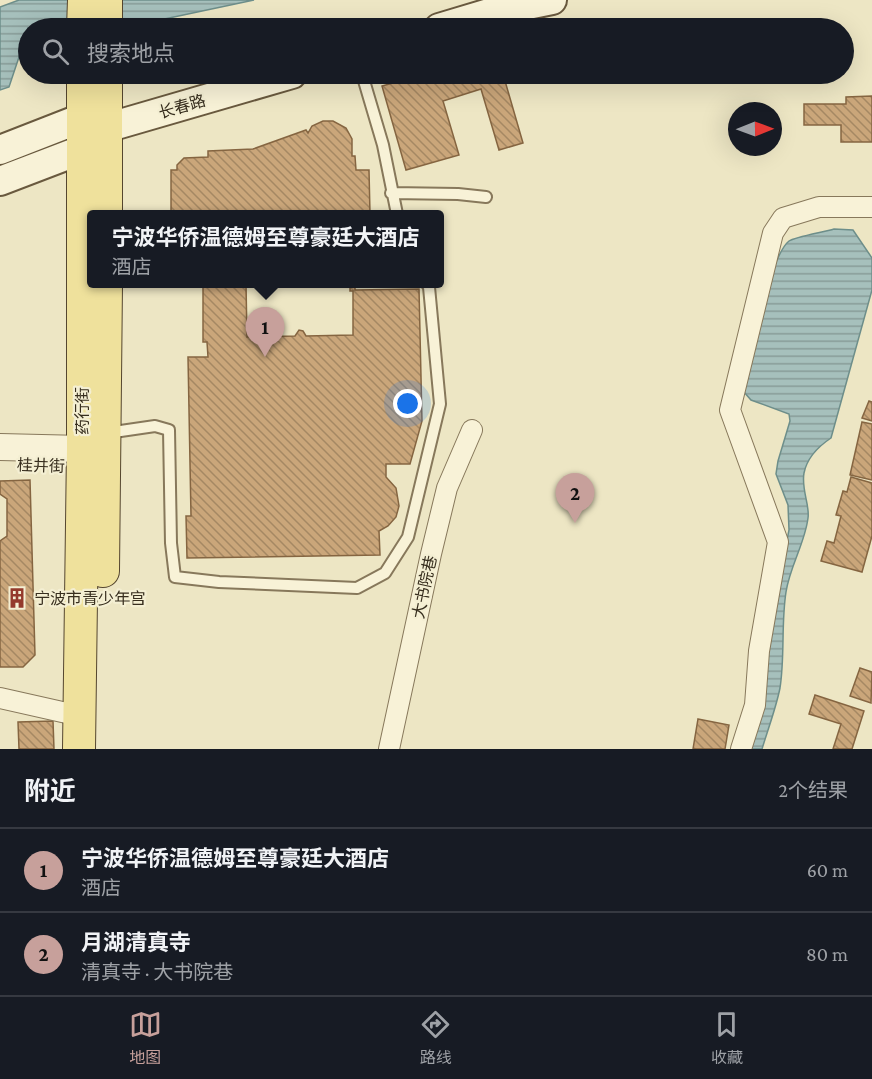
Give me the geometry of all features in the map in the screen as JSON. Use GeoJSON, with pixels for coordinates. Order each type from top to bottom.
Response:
{"type":"FeatureCollection","features":[{"type":"Feature","properties":{"kind":"main road"},"geometry":{"type":"LineString","coordinates":[[83,18],[84,0]]}},
{"type":"Feature","properties":{"kind":"main road"},"geometry":{"type":"LineString","coordinates":[[106,0],[106,18]]}},
{"type":"Feature","properties":{"kind":"main road"},"geometry":{"type":"LineString","coordinates":[[472,18],[552,0]]}},
{"type":"Feature","properties":{"kind":"main road","name":"药行街"},"geometry":{"type":"LineString","coordinates":[[86,84],[98,123],[106,210]]}},
{"type":"Feature","properties":{"kind":"main road","name":"药行街"},"geometry":{"type":"LineString","coordinates":[[101,749],[81,150],[98,123],[104,84]]}},
{"type":"Feature","properties":{"kind":"main road","name":"长春路"},"geometry":{"type":"LineString","coordinates":[[0,150],[252,84]]}},
{"type":"Feature","properties":{"kind":"main road"},"geometry":{"type":"LineString","coordinates":[[0,181],[81,150]]}},
{"type":"Feature","properties":{"kind":"main road","name":"药行街"},"geometry":{"type":"LineString","coordinates":[[79,749],[90,450],[106,288]]}},
{"type":"Feature","properties":{"kind":"street"},"geometry":{"type":"LineString","coordinates":[[741,749],[755,705],[759,651],[778,542],[730,410],[773,233],[783,218],[819,207],[872,207]]}},
{"type":"Feature","properties":{"kind":"street","name":"大书院巷"},"geometry":{"type":"LineString","coordinates":[[389,749],[447,488],[472,430]]}},
{"type":"Feature","properties":{"kind":"street","name":"桂井街"},"geometry":{"type":"LineString","coordinates":[[0,447],[90,450]]}},
{"type":"Feature","properties":{"kind":"street","name":"桂井街"},"geometry":{"type":"LineString","coordinates":[[0,464],[90,450]]}},
{"type":"Feature","properties":{"kind":"street"},"geometry":{"type":"LineString","coordinates":[[0,698],[80,716]]}},
{"type":"Feature","properties":{"kind":"lane"},"geometry":{"type":"LineString","coordinates":[[365,84],[383,146],[396,210]]}},
{"type":"Feature","properties":{"kind":"lane"},"geometry":{"type":"LineString","coordinates":[[392,193],[458,194],[486,197]]}},
{"type":"Feature","properties":{"kind":"lane"},"geometry":{"type":"LineString","coordinates":[[90,450],[155,426],[169,430],[171,543],[175,577],[219,582],[357,588],[384,573],[408,537],[428,461],[440,404],[429,288]]}},
{"type":"Feature","properties":{"kind":"water"},"geometry":{"type":"Polygon","coordinates":[[[19,0],[254,0],[169,18],[18,18],[18,60],[9,87],[0,90],[0,7],[19,0]]]}},
{"type":"Feature","properties":{"kind":"water"},"geometry":{"type":"Polygon","coordinates":[[[834,229],[853,230],[872,258],[872,290],[831,438],[814,453],[804,473],[808,518],[786,592],[780,688],[762,749],[746,749],[789,530],[788,505],[776,474],[790,421],[789,414],[751,400],[744,392],[767,289],[781,251],[792,239],[834,229]]]}},
{"type":"Feature","properties":{"kind":"building"},"geometry":{"type":"Polygon","coordinates":[[[389,84],[506,84],[523,143],[499,150],[481,89],[443,101],[459,155],[406,170],[382,86],[389,84]]]}},
{"type":"Feature","properties":{"kind":"building"},"geometry":{"type":"Polygon","coordinates":[[[872,96],[872,142],[841,142],[841,125],[804,125],[804,104],[846,104],[846,97],[872,96]]]}},
{"type":"Feature","properties":{"kind":"building"},"geometry":{"type":"Polygon","coordinates":[[[323,121],[333,121],[346,128],[352,139],[352,156],[355,156],[356,170],[369,170],[370,210],[171,210],[171,170],[177,170],[177,165],[184,158],[208,157],[208,151],[253,149],[306,130],[308,133],[312,126],[323,121]]]}},
{"type":"Feature","properties":{"kind":"building"},"geometry":{"type":"Polygon","coordinates":[[[203,288],[246,288],[247,337],[295,336],[299,330],[303,331],[306,336],[353,335],[353,291],[350,291],[350,288],[355,288],[355,290],[419,289],[422,421],[410,464],[386,464],[386,477],[396,488],[399,506],[396,517],[388,526],[379,531],[380,555],[187,558],[186,516],[191,516],[188,357],[208,357],[207,342],[203,342],[203,288]]]}},
{"type":"Feature","properties":{"kind":"building"},"geometry":{"type":"Polygon","coordinates":[[[869,401],[872,402],[872,421],[862,418],[869,401]]]}},
{"type":"Feature","properties":{"kind":"building"},"geometry":{"type":"Polygon","coordinates":[[[862,422],[872,424],[872,480],[850,475],[862,422]]]}},
{"type":"Feature","properties":{"kind":"building"},"geometry":{"type":"Polygon","coordinates":[[[851,477],[872,483],[872,536],[862,572],[821,561],[827,541],[834,543],[841,516],[836,515],[843,491],[847,492],[851,477]]]}},
{"type":"Feature","properties":{"kind":"building","name":"宁波市青少年宫"},"geometry":{"type":"Polygon","coordinates":[[[30,480],[35,655],[23,667],[0,667],[0,541],[7,536],[7,499],[0,494],[0,481],[30,480]]]}},
{"type":"Feature","properties":{"kind":"building"},"geometry":{"type":"Polygon","coordinates":[[[860,668],[872,672],[871,703],[850,696],[860,668]]]}},
{"type":"Feature","properties":{"kind":"building"},"geometry":{"type":"Polygon","coordinates":[[[815,695],[864,711],[852,749],[833,749],[841,724],[809,714],[815,695]]]}},
{"type":"Feature","properties":{"kind":"building"},"geometry":{"type":"Polygon","coordinates":[[[698,719],[729,725],[725,749],[693,749],[698,719]]]}},
{"type":"Feature","properties":{"kind":"building"},"geometry":{"type":"Polygon","coordinates":[[[53,721],[54,749],[19,749],[18,722],[53,721]]]}},
{"type":"Feature","properties":{"kind":"place","name":"宁波华侨温德姆至尊豪廷大酒店"},"geometry":{"type":"Point","coordinates":[265,357]}},
{"type":"Feature","properties":{"kind":"place","name":"月湖清真寺"},"geometry":{"type":"Point","coordinates":[575,523]}},
{"type":"Feature","properties":{"kind":"place","name":"宁波市青少年宫"},"geometry":{"type":"Point","coordinates":[17,598]}}]}
